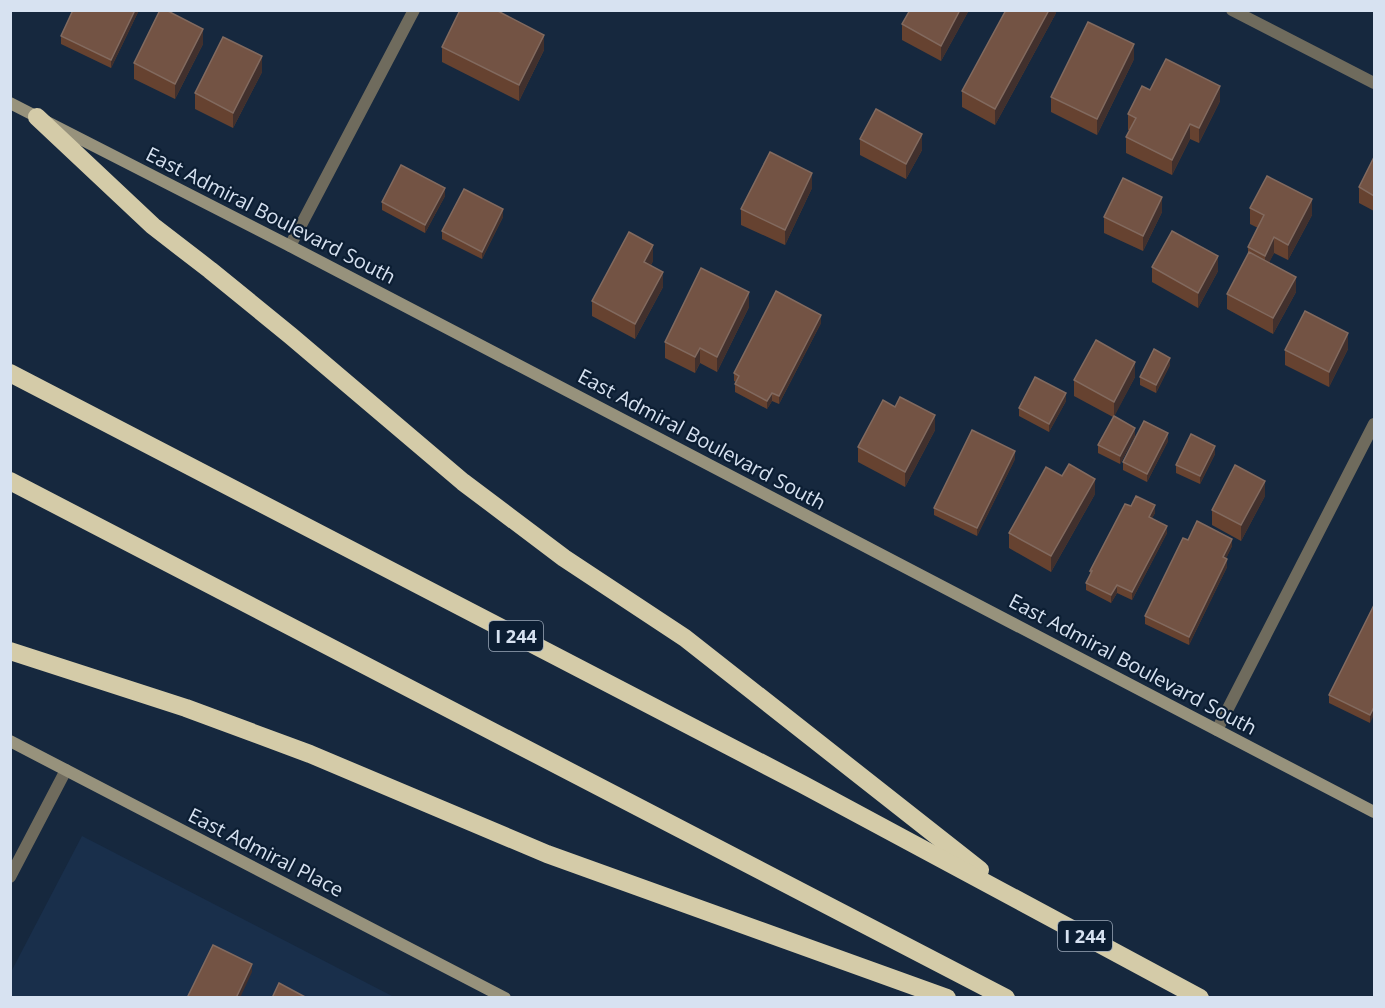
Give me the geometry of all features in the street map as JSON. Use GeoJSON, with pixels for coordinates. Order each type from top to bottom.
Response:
{"type":"FeatureCollection","features":[{"type":"Feature","properties":{"kind":"highway"},"geometry":{"type":"LineString","coordinates":[[37,117],[153,226],[282,328],[463,482],[564,558],[685,638],[1019,901]]}},
{"type":"Feature","properties":{"kind":"highway","name":"I 244"},"geometry":{"type":"LineString","coordinates":[[10,373],[802,784],[1200,998]]}},
{"type":"Feature","properties":{"kind":"highway"},"geometry":{"type":"LineString","coordinates":[[10,481],[1006,998]]}},
{"type":"Feature","properties":{"kind":"highway"},"geometry":{"type":"LineString","coordinates":[[10,651],[186,708],[310,754],[546,854],[947,998]]}},
{"type":"Feature","properties":{"kind":"main road","name":"East Admiral Boulevard South"},"geometry":{"type":"LineString","coordinates":[[10,103],[290,246],[1374,812]]}},
{"type":"Feature","properties":{"kind":"main road","name":"East Admiral Place"},"geometry":{"type":"LineString","coordinates":[[10,741],[505,998]]}},
{"type":"Feature","properties":{"kind":"street"},"geometry":{"type":"LineString","coordinates":[[290,246],[414,10]]}},
{"type":"Feature","properties":{"kind":"street"},"geometry":{"type":"LineString","coordinates":[[1232,10],[1374,83]]}},
{"type":"Feature","properties":{"kind":"street"},"geometry":{"type":"LineString","coordinates":[[1218,730],[1374,424]]}},
{"type":"Feature","properties":{"kind":"street"},"geometry":{"type":"LineString","coordinates":[[10,877],[66,770]]}},
{"type":"Feature","properties":{"kind":"shaded area"},"geometry":{"type":"Polygon","coordinates":[[[82,836],[394,997],[11,998],[11,972],[82,836]]]}},
{"type":"Feature","properties":{"kind":"building"},"geometry":{"type":"Polygon","coordinates":[[[73,10],[135,10],[111,60],[61,36],[73,10]]]}},
{"type":"Feature","properties":{"kind":"building"},"geometry":{"type":"Polygon","coordinates":[[[160,10],[166,10],[203,29],[175,84],[134,63],[160,10]]]}},
{"type":"Feature","properties":{"kind":"building"},"geometry":{"type":"Polygon","coordinates":[[[460,10],[496,10],[544,35],[519,85],[442,47],[460,10]]]}},
{"type":"Feature","properties":{"kind":"building"},"geometry":{"type":"Polygon","coordinates":[[[910,10],[960,10],[941,46],[902,24],[910,10]]]}},
{"type":"Feature","properties":{"kind":"building"},"geometry":{"type":"Polygon","coordinates":[[[1006,10],[1049,10],[995,109],[962,91],[1006,10]]]}},
{"type":"Feature","properties":{"kind":"building"},"geometry":{"type":"Polygon","coordinates":[[[1088,22],[1134,44],[1097,119],[1051,97],[1088,22]]]}},
{"type":"Feature","properties":{"kind":"building"},"geometry":{"type":"Polygon","coordinates":[[[223,37],[262,56],[233,113],[195,93],[223,37]]]}},
{"type":"Feature","properties":{"kind":"building"},"geometry":{"type":"Polygon","coordinates":[[[1166,59],[1220,86],[1199,128],[1190,124],[1172,160],[1126,137],[1136,118],[1128,114],[1142,86],[1150,90],[1166,59]]]}},
{"type":"Feature","properties":{"kind":"building"},"geometry":{"type":"Polygon","coordinates":[[[876,109],[922,134],[906,164],[860,139],[876,109]]]}},
{"type":"Feature","properties":{"kind":"building"},"geometry":{"type":"Polygon","coordinates":[[[770,152],[812,173],[785,230],[741,209],[770,152]]]}},
{"type":"Feature","properties":{"kind":"building"},"geometry":{"type":"Polygon","coordinates":[[[1374,157],[1374,196],[1359,187],[1374,157]]]}},
{"type":"Feature","properties":{"kind":"building"},"geometry":{"type":"Polygon","coordinates":[[[401,165],[445,188],[425,225],[382,202],[401,165]]]}},
{"type":"Feature","properties":{"kind":"building"},"geometry":{"type":"Polygon","coordinates":[[[1267,176],[1312,199],[1288,245],[1274,237],[1265,256],[1248,247],[1264,215],[1250,208],[1267,176]]]}},
{"type":"Feature","properties":{"kind":"building"},"geometry":{"type":"Polygon","coordinates":[[[1123,178],[1162,197],[1143,236],[1104,217],[1123,178]]]}},
{"type":"Feature","properties":{"kind":"building"},"geometry":{"type":"Polygon","coordinates":[[[464,189],[503,209],[482,252],[442,231],[464,189]]]}},
{"type":"Feature","properties":{"kind":"building"},"geometry":{"type":"Polygon","coordinates":[[[1172,231],[1218,256],[1198,293],[1152,267],[1172,231]]]}},
{"type":"Feature","properties":{"kind":"building"},"geometry":{"type":"Polygon","coordinates":[[[629,232],[653,245],[644,262],[663,272],[635,324],[592,301],[629,232]]]}},
{"type":"Feature","properties":{"kind":"building"},"geometry":{"type":"Polygon","coordinates":[[[1249,252],[1296,277],[1273,318],[1227,294],[1249,252]]]}},
{"type":"Feature","properties":{"kind":"building"},"geometry":{"type":"Polygon","coordinates":[[[701,268],[749,292],[717,357],[700,348],[695,357],[665,342],[701,268]]]}},
{"type":"Feature","properties":{"kind":"building"},"geometry":{"type":"Polygon","coordinates":[[[776,291],[821,315],[779,396],[772,393],[767,401],[735,384],[739,376],[734,373],[776,291]]]}},
{"type":"Feature","properties":{"kind":"building"},"geometry":{"type":"Polygon","coordinates":[[[1305,311],[1348,333],[1329,372],[1285,350],[1305,311]]]}},
{"type":"Feature","properties":{"kind":"building"},"geometry":{"type":"Polygon","coordinates":[[[1096,340],[1135,362],[1114,402],[1074,380],[1096,340]]]}},
{"type":"Feature","properties":{"kind":"building"},"geometry":{"type":"Polygon","coordinates":[[[1154,349],[1170,358],[1156,385],[1140,377],[1154,349]]]}},
{"type":"Feature","properties":{"kind":"building"},"geometry":{"type":"Polygon","coordinates":[[[1035,377],[1066,393],[1049,424],[1019,408],[1035,377]]]}},
{"type":"Feature","properties":{"kind":"building"},"geometry":{"type":"Polygon","coordinates":[[[900,397],[935,415],[905,472],[858,447],[883,400],[895,407],[900,397]]]}},
{"type":"Feature","properties":{"kind":"building"},"geometry":{"type":"Polygon","coordinates":[[[1114,416],[1135,428],[1120,456],[1098,445],[1114,416]]]}},
{"type":"Feature","properties":{"kind":"building"},"geometry":{"type":"Polygon","coordinates":[[[1144,421],[1168,433],[1147,474],[1123,462],[1144,421]]]}},
{"type":"Feature","properties":{"kind":"building"},"geometry":{"type":"Polygon","coordinates":[[[972,430],[1015,451],[977,528],[934,508],[972,430]]]}},
{"type":"Feature","properties":{"kind":"building"},"geometry":{"type":"Polygon","coordinates":[[[1191,434],[1215,446],[1200,476],[1176,465],[1191,434]]]}},
{"type":"Feature","properties":{"kind":"building"},"geometry":{"type":"Polygon","coordinates":[[[1069,464],[1095,479],[1051,556],[1009,533],[1046,467],[1062,476],[1069,464]]]}},
{"type":"Feature","properties":{"kind":"building"},"geometry":{"type":"Polygon","coordinates":[[[1235,465],[1265,481],[1241,525],[1212,510],[1235,465]]]}},
{"type":"Feature","properties":{"kind":"building"},"geometry":{"type":"Polygon","coordinates":[[[1136,496],[1155,505],[1149,517],[1167,526],[1132,592],[1117,585],[1111,595],[1086,583],[1125,504],[1131,506],[1136,496]]]}},
{"type":"Feature","properties":{"kind":"building"},"geometry":{"type":"Polygon","coordinates":[[[1197,521],[1232,539],[1223,557],[1227,559],[1189,637],[1145,616],[1183,538],[1188,540],[1197,521]]]}},
{"type":"Feature","properties":{"kind":"building"},"geometry":{"type":"Polygon","coordinates":[[[1374,605],[1374,707],[1370,715],[1329,695],[1374,605]]]}},
{"type":"Feature","properties":{"kind":"building"},"geometry":{"type":"Polygon","coordinates":[[[213,945],[252,964],[236,998],[187,998],[213,945]]]}},
{"type":"Feature","properties":{"kind":"building"},"geometry":{"type":"Polygon","coordinates":[[[279,983],[307,998],[272,998],[279,983]]]}}]}
